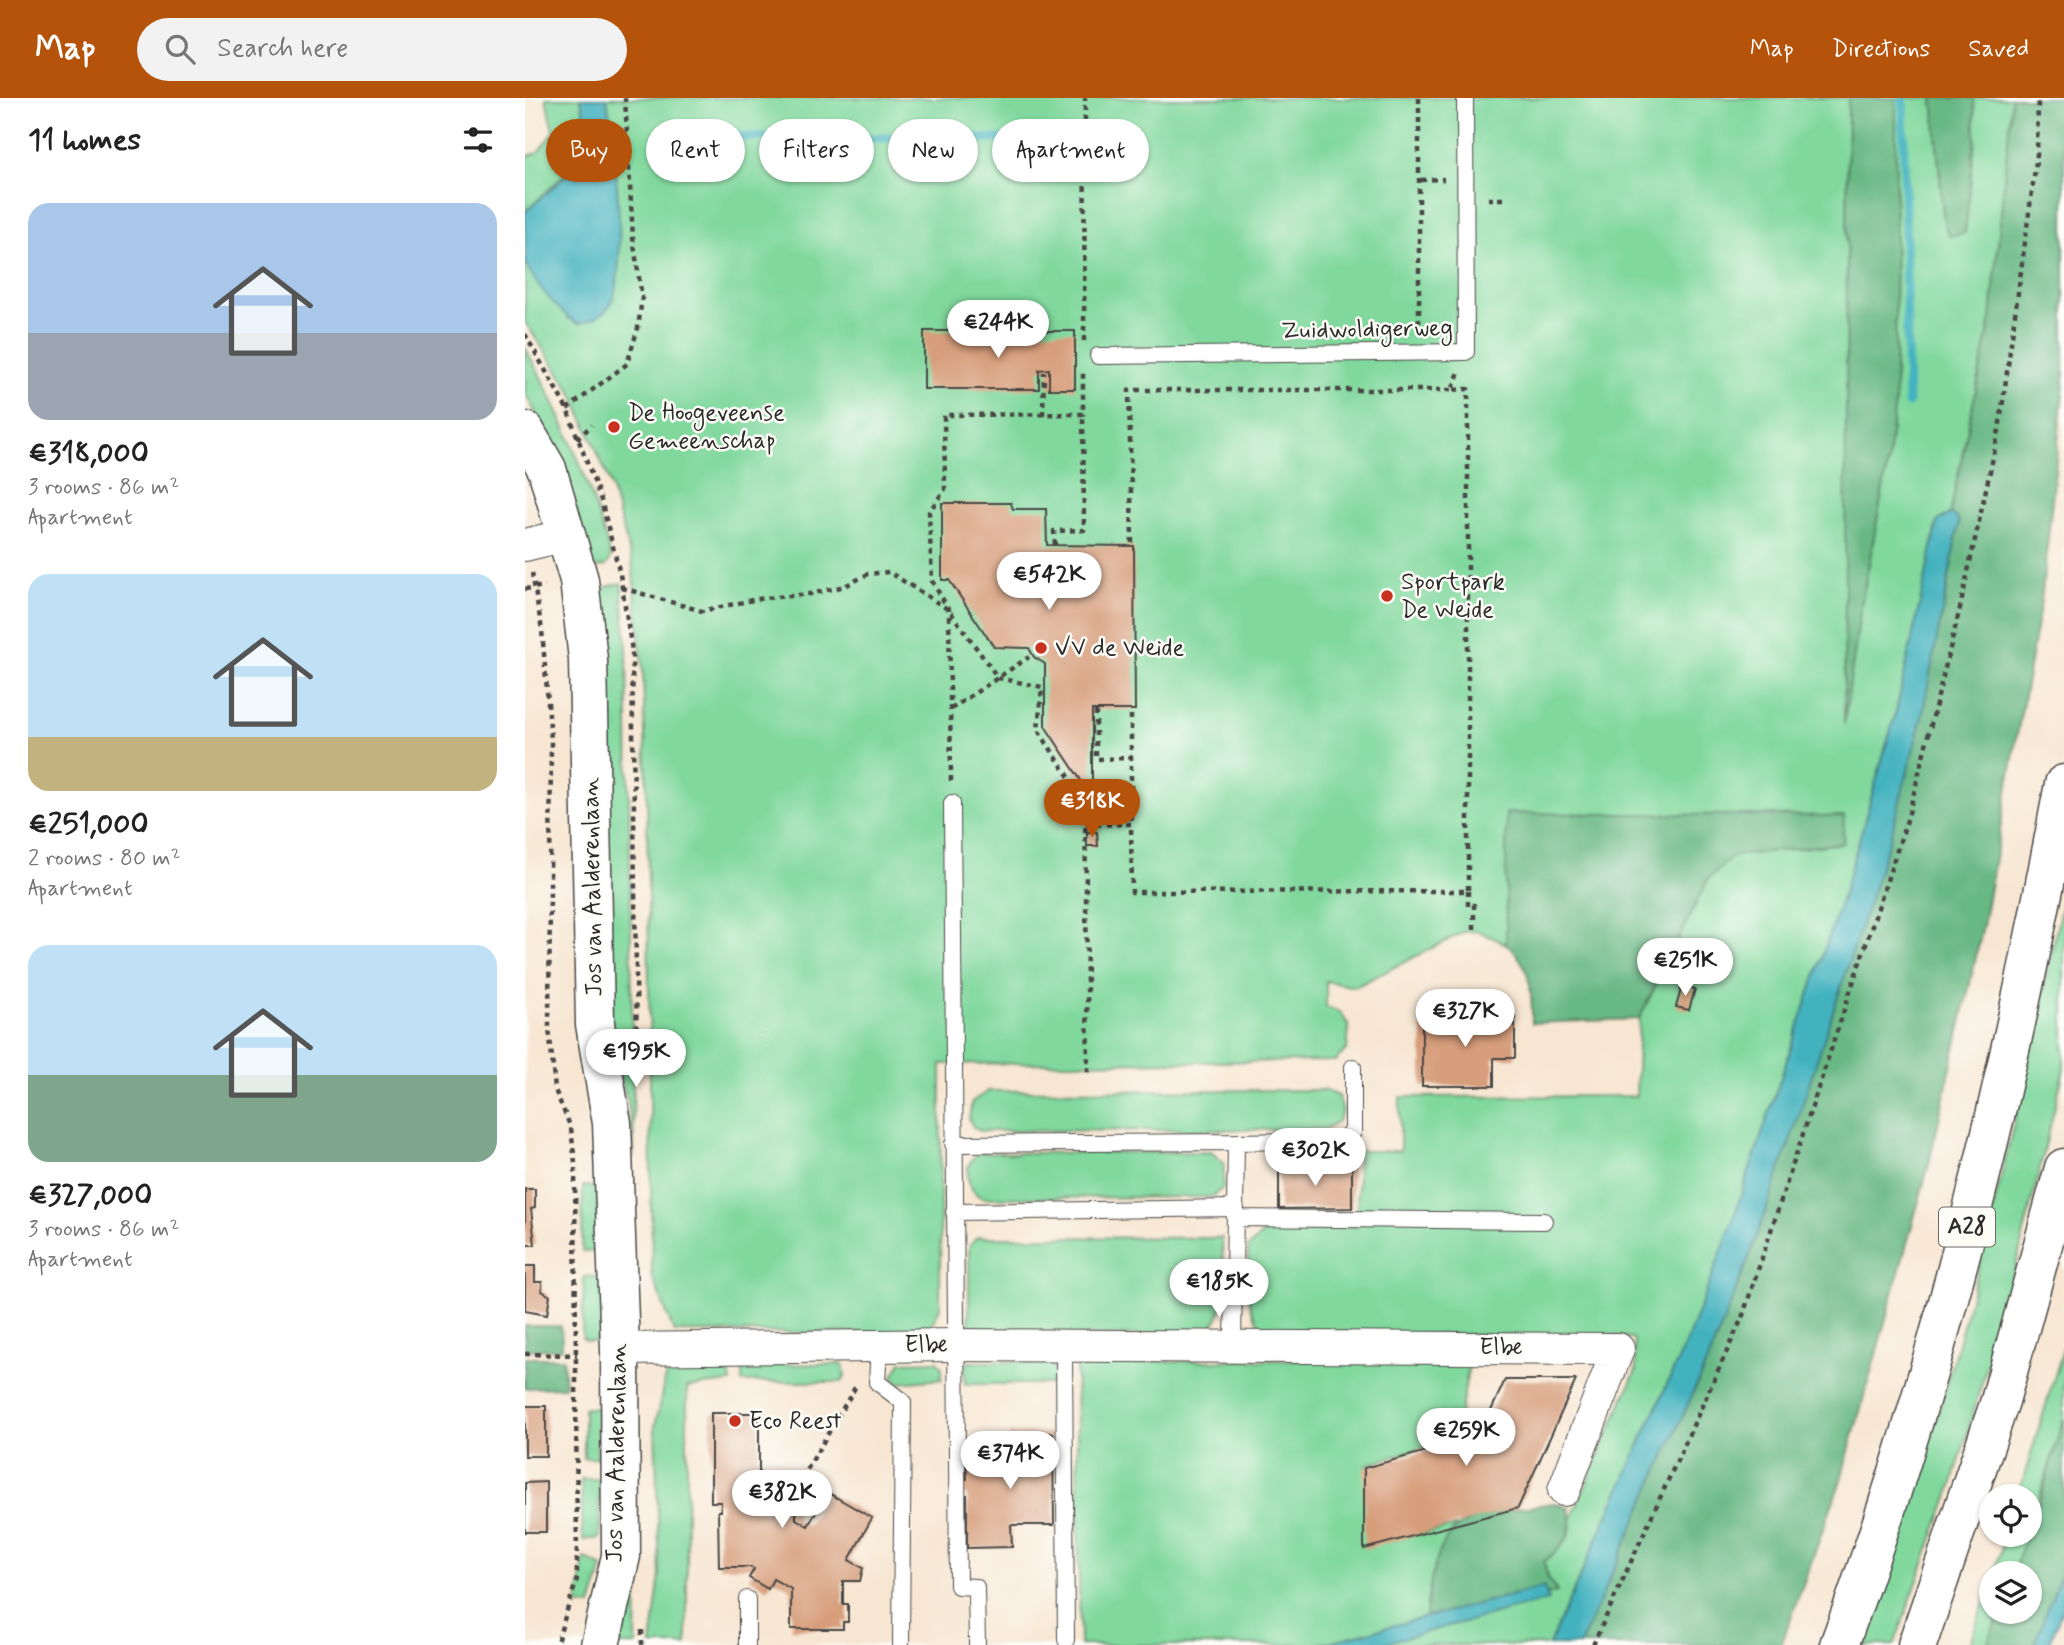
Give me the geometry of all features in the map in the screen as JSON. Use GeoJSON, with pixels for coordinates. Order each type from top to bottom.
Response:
{"type":"FeatureCollection","features":[{"type":"Feature","properties":{"kind":"main road","name":"Jos van Aalderenlaan"},"geometry":{"type":"LineString","coordinates":[[525,430],[547,469],[579,580],[588,659],[595,1024],[612,1123],[619,1349],[621,1556],[600,1645]]}},
{"type":"Feature","properties":{"kind":"main road","name":"A28"},"geometry":{"type":"LineString","coordinates":[[1839,1645],[1889,1496],[1954,1279],[2011,1047],[2064,783]]}},
{"type":"Feature","properties":{"kind":"main road"},"geometry":{"type":"LineString","coordinates":[[1917,1645],[2000,1401],[2064,1168]]}},
{"type":"Feature","properties":{"kind":"street"},"geometry":{"type":"LineString","coordinates":[[526,545],[566,534]]}},
{"type":"Feature","properties":{"kind":"street","name":"Elbe"},"geometry":{"type":"LineString","coordinates":[[619,1349],[879,1345],[1618,1349],[1564,1490]]}},
{"type":"Feature","properties":{"kind":"lane","name":"Zuidwoldigerweg"},"geometry":{"type":"LineString","coordinates":[[1091,355],[1466,352],[1465,98]]}},
{"type":"Feature","properties":{"kind":"lane"},"geometry":{"type":"LineString","coordinates":[[951,803],[958,1586],[976,1587],[977,1645]]}},
{"type":"Feature","properties":{"kind":"lane"},"geometry":{"type":"LineString","coordinates":[[953,1144],[1341,1140],[1353,1132],[1353,1067]]}},
{"type":"Feature","properties":{"kind":"lane"},"geometry":{"type":"LineString","coordinates":[[1233,1345],[1235,1142]]}},
{"type":"Feature","properties":{"kind":"lane"},"geometry":{"type":"LineString","coordinates":[[954,1212],[1235,1213],[1544,1221]]}},
{"type":"Feature","properties":{"kind":"lane"},"geometry":{"type":"LineString","coordinates":[[879,1345],[877,1382],[903,1402],[901,1645]]}},
{"type":"Feature","properties":{"kind":"lane"},"geometry":{"type":"LineString","coordinates":[[1064,1345],[1066,1640]]}},
{"type":"Feature","properties":{"kind":"lane"},"geometry":{"type":"LineString","coordinates":[[747,1599],[747,1645]]}},
{"type":"Feature","properties":{"kind":"path"},"geometry":{"type":"LineString","coordinates":[[567,409],[627,364],[638,328],[642,298],[633,238],[625,98]]}},
{"type":"Feature","properties":{"kind":"path"},"geometry":{"type":"LineString","coordinates":[[1085,98],[1091,355]]}},
{"type":"Feature","properties":{"kind":"path"},"geometry":{"type":"LineString","coordinates":[[1419,98],[1419,352]]}},
{"type":"Feature","properties":{"kind":"path"},"geometry":{"type":"LineString","coordinates":[[1593,1645],[1742,1318],[1908,817],[1960,608],[2000,429],[2037,155],[2038,98]]}},
{"type":"Feature","properties":{"kind":"path"},"geometry":{"type":"LineString","coordinates":[[1452,390],[1466,352]]}},
{"type":"Feature","properties":{"kind":"path"},"geometry":{"type":"LineString","coordinates":[[1055,545],[1054,531],[1084,530],[1084,367]]}},
{"type":"Feature","properties":{"kind":"path"},"geometry":{"type":"LineString","coordinates":[[1043,415],[1044,372]]}},
{"type":"Feature","properties":{"kind":"path"},"geometry":{"type":"LineString","coordinates":[[1132,543],[1129,390],[1468,389],[1468,906],[1474,905],[1474,931]]}},
{"type":"Feature","properties":{"kind":"path"},"geometry":{"type":"LineString","coordinates":[[1083,414],[944,415],[945,489],[929,512],[932,581],[949,610],[998,678],[1042,687],[1038,730],[1086,800],[1088,1077]]}},
{"type":"Feature","properties":{"kind":"path"},"geometry":{"type":"LineString","coordinates":[[577,439],[592,425]]}},
{"type":"Feature","properties":{"kind":"path","name":"Jos van Aalderenlaan"},"geometry":{"type":"LineString","coordinates":[[526,545],[543,630],[551,739],[549,1027],[555,1090],[571,1128],[575,1163],[577,1579],[556,1645]]}},
{"type":"Feature","properties":{"kind":"path"},"geometry":{"type":"LineString","coordinates":[[622,588],[702,611],[757,599],[810,594],[845,586],[879,571],[904,580],[949,610]]}},
{"type":"Feature","properties":{"kind":"path"},"geometry":{"type":"LineString","coordinates":[[949,610],[951,803]]}},
{"type":"Feature","properties":{"kind":"path"},"geometry":{"type":"LineString","coordinates":[[950,709],[1029,657]]}},
{"type":"Feature","properties":{"kind":"path"},"geometry":{"type":"LineString","coordinates":[[1096,712],[1096,759],[1131,758]]}},
{"type":"Feature","properties":{"kind":"path"},"geometry":{"type":"LineString","coordinates":[[1131,715],[1132,892],[1468,891]]}},
{"type":"Feature","properties":{"kind":"path"},"geometry":{"type":"LineString","coordinates":[[1086,825],[1131,824]]}},
{"type":"Feature","properties":{"kind":"path"},"geometry":{"type":"LineString","coordinates":[[802,1478],[879,1345]]}},
{"type":"Feature","properties":{"kind":"path"},"geometry":{"type":"LineString","coordinates":[[525,1354],[577,1355]]}},
{"type":"Feature","properties":{"kind":"green space"},"geometry":{"type":"Polygon","coordinates":[[[546,98],[581,98],[584,119],[550,119],[546,98]]]}},
{"type":"Feature","properties":{"kind":"green space"},"geometry":{"type":"Polygon","coordinates":[[[607,98],[1848,98],[1845,716],[1860,611],[1887,468],[1895,402],[1896,98],[1933,98],[1944,224],[1965,232],[1975,139],[1974,98],[2012,98],[1991,319],[1950,514],[1938,522],[1896,712],[1844,892],[1727,1237],[1688,1338],[1549,1645],[1080,1645],[1076,1362],[1470,1359],[1456,1437],[1366,1465],[1366,1545],[1459,1526],[1448,1538],[1557,1591],[1548,1579],[1544,1562],[1559,1549],[1570,1532],[1571,1519],[1636,1370],[1634,1340],[1622,1336],[1267,1332],[1259,1324],[1250,1304],[1248,1248],[1270,1226],[1357,1227],[1358,1151],[1400,1151],[1400,1097],[1636,1096],[1639,1019],[1708,879],[1733,856],[1843,843],[1506,813],[1506,944],[1478,931],[1464,932],[1355,987],[1326,981],[1326,1007],[1340,1012],[1349,1026],[1347,1049],[1335,1061],[941,1064],[940,1308],[931,1326],[912,1333],[674,1332],[652,1276],[647,793],[643,673],[632,561],[609,480],[573,394],[525,322],[525,261],[569,319],[615,290],[615,182],[632,182],[632,119],[610,119],[607,98]]]}},
{"type":"Feature","properties":{"kind":"green space"},"geometry":{"type":"Polygon","coordinates":[[[1848,98],[1896,98],[1895,402],[1887,468],[1860,611],[1844,724],[1848,98]]]}},
{"type":"Feature","properties":{"kind":"green space"},"geometry":{"type":"Polygon","coordinates":[[[1933,98],[1974,98],[1975,139],[1965,233],[1949,236],[1944,224],[1933,98]]]}},
{"type":"Feature","properties":{"kind":"green space"},"geometry":{"type":"Polygon","coordinates":[[[2012,98],[2064,98],[2064,381],[2041,601],[1983,926],[1928,1168],[1840,1483],[1781,1645],[1580,1645],[1710,1355],[1753,1247],[1796,1124],[1942,616],[1959,523],[1957,518],[1950,514],[1991,319],[2012,98]]]}},
{"type":"Feature","properties":{"kind":"green space"},"geometry":{"type":"Polygon","coordinates":[[[546,141],[546,182],[556,182],[525,212],[525,157],[537,153],[546,141]]]}},
{"type":"Feature","properties":{"kind":"green space"},"geometry":{"type":"Polygon","coordinates":[[[525,347],[585,476],[611,558],[606,566],[591,568],[542,425],[525,393],[525,347]]]}},
{"type":"Feature","properties":{"kind":"green space"},"geometry":{"type":"Polygon","coordinates":[[[621,583],[627,648],[634,1157],[628,1101],[609,1046],[595,590],[621,583]]]}},
{"type":"Feature","properties":{"kind":"green space"},"geometry":{"type":"Polygon","coordinates":[[[1506,813],[1844,816],[1843,843],[1733,856],[1708,879],[1639,1019],[1532,1023],[1531,990],[1526,970],[1515,952],[1506,944],[1506,813]]]}},
{"type":"Feature","properties":{"kind":"green space"},"geometry":{"type":"Polygon","coordinates":[[[2064,894],[2064,1069],[2018,1258],[1952,1486],[1894,1645],[1857,1645],[1914,1491],[1958,1344],[2015,1119],[2064,894]]]}},
{"type":"Feature","properties":{"kind":"green space"},"geometry":{"type":"Polygon","coordinates":[[[1324,1090],[1338,1096],[1343,1110],[1338,1121],[1325,1129],[981,1131],[974,1128],[969,1119],[972,1102],[988,1091],[1324,1090]]]}},
{"type":"Feature","properties":{"kind":"green space"},"geometry":{"type":"Polygon","coordinates":[[[1211,1152],[1224,1163],[1223,1188],[1211,1197],[983,1198],[972,1189],[968,1176],[970,1162],[981,1153],[1211,1152]]]}},
{"type":"Feature","properties":{"kind":"green space"},"geometry":{"type":"Polygon","coordinates":[[[583,1186],[597,1187],[597,1252],[582,1251],[583,1186]]]}},
{"type":"Feature","properties":{"kind":"green space"},"geometry":{"type":"Polygon","coordinates":[[[977,1237],[1222,1238],[1224,1291],[1219,1316],[1203,1334],[969,1338],[969,1246],[977,1237]]]}},
{"type":"Feature","properties":{"kind":"green space"},"geometry":{"type":"Polygon","coordinates":[[[605,1276],[606,1341],[588,1341],[582,1338],[584,1277],[605,1276]]]}},
{"type":"Feature","properties":{"kind":"green space"},"geometry":{"type":"Polygon","coordinates":[[[525,1326],[561,1326],[562,1349],[525,1350],[525,1326]]]}},
{"type":"Feature","properties":{"kind":"green space"},"geometry":{"type":"Polygon","coordinates":[[[2064,1346],[2064,1418],[2042,1488],[2042,1484],[2022,1484],[2064,1346]]]}},
{"type":"Feature","properties":{"kind":"green space"},"geometry":{"type":"Polygon","coordinates":[[[525,1358],[563,1358],[565,1387],[525,1388],[525,1358]]]}},
{"type":"Feature","properties":{"kind":"green space"},"geometry":{"type":"Polygon","coordinates":[[[937,1361],[942,1368],[942,1379],[898,1383],[893,1376],[901,1362],[937,1361]]]}},
{"type":"Feature","properties":{"kind":"green space"},"geometry":{"type":"Polygon","coordinates":[[[968,1362],[1048,1362],[1057,1371],[1056,1384],[965,1384],[964,1368],[968,1362]]]}},
{"type":"Feature","properties":{"kind":"green space"},"geometry":{"type":"Polygon","coordinates":[[[674,1363],[728,1364],[731,1382],[687,1387],[687,1645],[651,1645],[660,1575],[655,1426],[667,1368],[674,1363]]]}},
{"type":"Feature","properties":{"kind":"green space"},"geometry":{"type":"Polygon","coordinates":[[[843,1364],[845,1376],[842,1382],[742,1382],[742,1365],[843,1364]]]}},
{"type":"Feature","properties":{"kind":"green space"},"geometry":{"type":"Polygon","coordinates":[[[584,1408],[605,1408],[605,1414],[597,1425],[597,1458],[584,1458],[584,1408]]]}},
{"type":"Feature","properties":{"kind":"green space"},"geometry":{"type":"Polygon","coordinates":[[[2064,1418],[2064,1567],[2034,1645],[1987,1645],[1995,1624],[2042,1624],[2042,1561],[2017,1561],[2023,1547],[2042,1547],[2042,1494],[2064,1418]]]}},
{"type":"Feature","properties":{"kind":"green space"},"geometry":{"type":"Polygon","coordinates":[[[581,1479],[599,1479],[600,1538],[583,1540],[581,1479]]]}},
{"type":"Feature","properties":{"kind":"green space"},"geometry":{"type":"Polygon","coordinates":[[[1554,1503],[1569,1508],[1570,1518],[1566,1539],[1544,1562],[1548,1579],[1557,1592],[1425,1626],[1433,1572],[1450,1534],[1459,1526],[1481,1516],[1554,1503]]]}},
{"type":"Feature","properties":{"kind":"green space"},"geometry":{"type":"Polygon","coordinates":[[[2002,1547],[2023,1547],[2017,1561],[1998,1561],[2002,1547]]]}},
{"type":"Feature","properties":{"kind":"green space"},"geometry":{"type":"Polygon","coordinates":[[[584,1558],[603,1567],[591,1606],[578,1605],[584,1558]]]}},
{"type":"Feature","properties":{"kind":"green space"},"geometry":{"type":"Polygon","coordinates":[[[637,1584],[636,1645],[616,1645],[617,1621],[637,1584]]]}},
{"type":"Feature","properties":{"kind":"green space"},"geometry":{"type":"Polygon","coordinates":[[[1979,1617],[1979,1624],[1995,1624],[1987,1645],[1969,1645],[1979,1617]]]}},
{"type":"Feature","properties":{"kind":"water"},"geometry":{"type":"Polygon","coordinates":[[[581,98],[607,98],[610,119],[584,119],[581,98]]]}},
{"type":"Feature","properties":{"kind":"water"},"geometry":{"type":"Polygon","coordinates":[[[558,182],[616,182],[618,268],[615,292],[605,311],[579,324],[556,306],[541,288],[526,262],[525,212],[558,182]]]}},
{"type":"Feature","properties":{"kind":"water"},"geometry":{"type":"Polygon","coordinates":[[[1950,514],[1957,518],[1959,523],[1922,717],[1891,835],[1753,1247],[1710,1355],[1580,1645],[1549,1645],[1688,1338],[1727,1237],[1844,892],[1896,712],[1938,521],[1950,514]]]}},
{"type":"Feature","properties":{"kind":"water"},"geometry":{"type":"Polygon","coordinates":[[[2064,1567],[2064,1605],[2049,1645],[2034,1645],[2064,1567]]]}},
{"type":"Feature","properties":{"kind":"water"},"geometry":{"type":"Polygon","coordinates":[[[1544,1587],[1548,1600],[1377,1645],[1317,1645],[1544,1587]]]}},
{"type":"Feature","properties":{"kind":"building"},"geometry":{"type":"Polygon","coordinates":[[[924,331],[1075,331],[1075,389],[1049,389],[1049,369],[1039,370],[1039,389],[924,389],[924,331]]]}},
{"type":"Feature","properties":{"kind":"building"},"geometry":{"type":"Polygon","coordinates":[[[942,503],[1011,503],[1013,509],[1046,509],[1047,545],[1134,546],[1135,710],[1092,710],[1092,797],[1045,726],[1045,664],[1034,657],[1029,648],[994,647],[949,580],[942,580],[942,503]]]}},
{"type":"Feature","properties":{"kind":"building"},"geometry":{"type":"Polygon","coordinates":[[[1087,832],[1097,832],[1098,846],[1087,846],[1087,832]]]}},
{"type":"Feature","properties":{"kind":"building"},"geometry":{"type":"Polygon","coordinates":[[[1682,986],[1695,989],[1689,1010],[1676,1007],[1682,986]]]}},
{"type":"Feature","properties":{"kind":"building"},"geometry":{"type":"Polygon","coordinates":[[[1422,1016],[1515,1016],[1515,1058],[1494,1058],[1494,1086],[1422,1086],[1422,1016]]]}},
{"type":"Feature","properties":{"kind":"building"},"geometry":{"type":"Polygon","coordinates":[[[1279,1168],[1352,1168],[1352,1208],[1279,1209],[1279,1168]]]}},
{"type":"Feature","properties":{"kind":"building"},"geometry":{"type":"Polygon","coordinates":[[[525,1189],[535,1189],[535,1208],[531,1209],[535,1245],[525,1245],[525,1189]]]}},
{"type":"Feature","properties":{"kind":"building"},"geometry":{"type":"Polygon","coordinates":[[[525,1266],[535,1266],[535,1282],[542,1282],[542,1291],[550,1296],[547,1315],[525,1311],[525,1266]]]}},
{"type":"Feature","properties":{"kind":"building"},"geometry":{"type":"Polygon","coordinates":[[[1505,1380],[1576,1380],[1518,1508],[1364,1549],[1364,1468],[1479,1437],[1505,1380]]]}},
{"type":"Feature","properties":{"kind":"building"},"geometry":{"type":"Polygon","coordinates":[[[525,1406],[546,1406],[546,1456],[525,1456],[525,1406]]]}},
{"type":"Feature","properties":{"kind":"building"},"geometry":{"type":"Polygon","coordinates":[[[711,1413],[759,1413],[759,1502],[755,1501],[755,1510],[774,1510],[790,1482],[802,1489],[796,1499],[796,1519],[808,1526],[827,1492],[872,1518],[849,1560],[863,1568],[860,1581],[843,1581],[843,1604],[848,1604],[848,1622],[843,1622],[843,1629],[791,1629],[791,1589],[773,1579],[768,1589],[749,1578],[754,1569],[751,1567],[719,1567],[718,1511],[721,1511],[721,1502],[711,1502],[711,1413]]]}},
{"type":"Feature","properties":{"kind":"building"},"geometry":{"type":"Polygon","coordinates":[[[1053,1433],[1054,1525],[1011,1525],[1012,1547],[967,1548],[967,1495],[963,1495],[963,1479],[967,1479],[966,1456],[1009,1456],[1009,1434],[1053,1433]]]}},
{"type":"Feature","properties":{"kind":"building"},"geometry":{"type":"Polygon","coordinates":[[[546,1482],[546,1532],[525,1532],[525,1483],[546,1482]]]}},
{"type":"Feature","properties":{"kind":"waterway"},"geometry":{"type":"LineString","coordinates":[[1903,98],[1908,403]]}},
{"type":"Feature","properties":{"kind":"waterway"},"geometry":{"type":"LineString","coordinates":[[745,137],[992,139]]}},
{"type":"Feature","properties":{"kind":"place","name":"De Hoogeveense Gemeenschap"},"geometry":{"type":"Point","coordinates":[614,427]}},
{"type":"Feature","properties":{"kind":"place","name":"Sportpark De Weide"},"geometry":{"type":"Point","coordinates":[1387,596]}},
{"type":"Feature","properties":{"kind":"place","name":"VV de Weide"},"geometry":{"type":"Point","coordinates":[1041,648]}},
{"type":"Feature","properties":{"kind":"place","name":"Eco Reest"},"geometry":{"type":"Point","coordinates":[735,1421]}}]}
